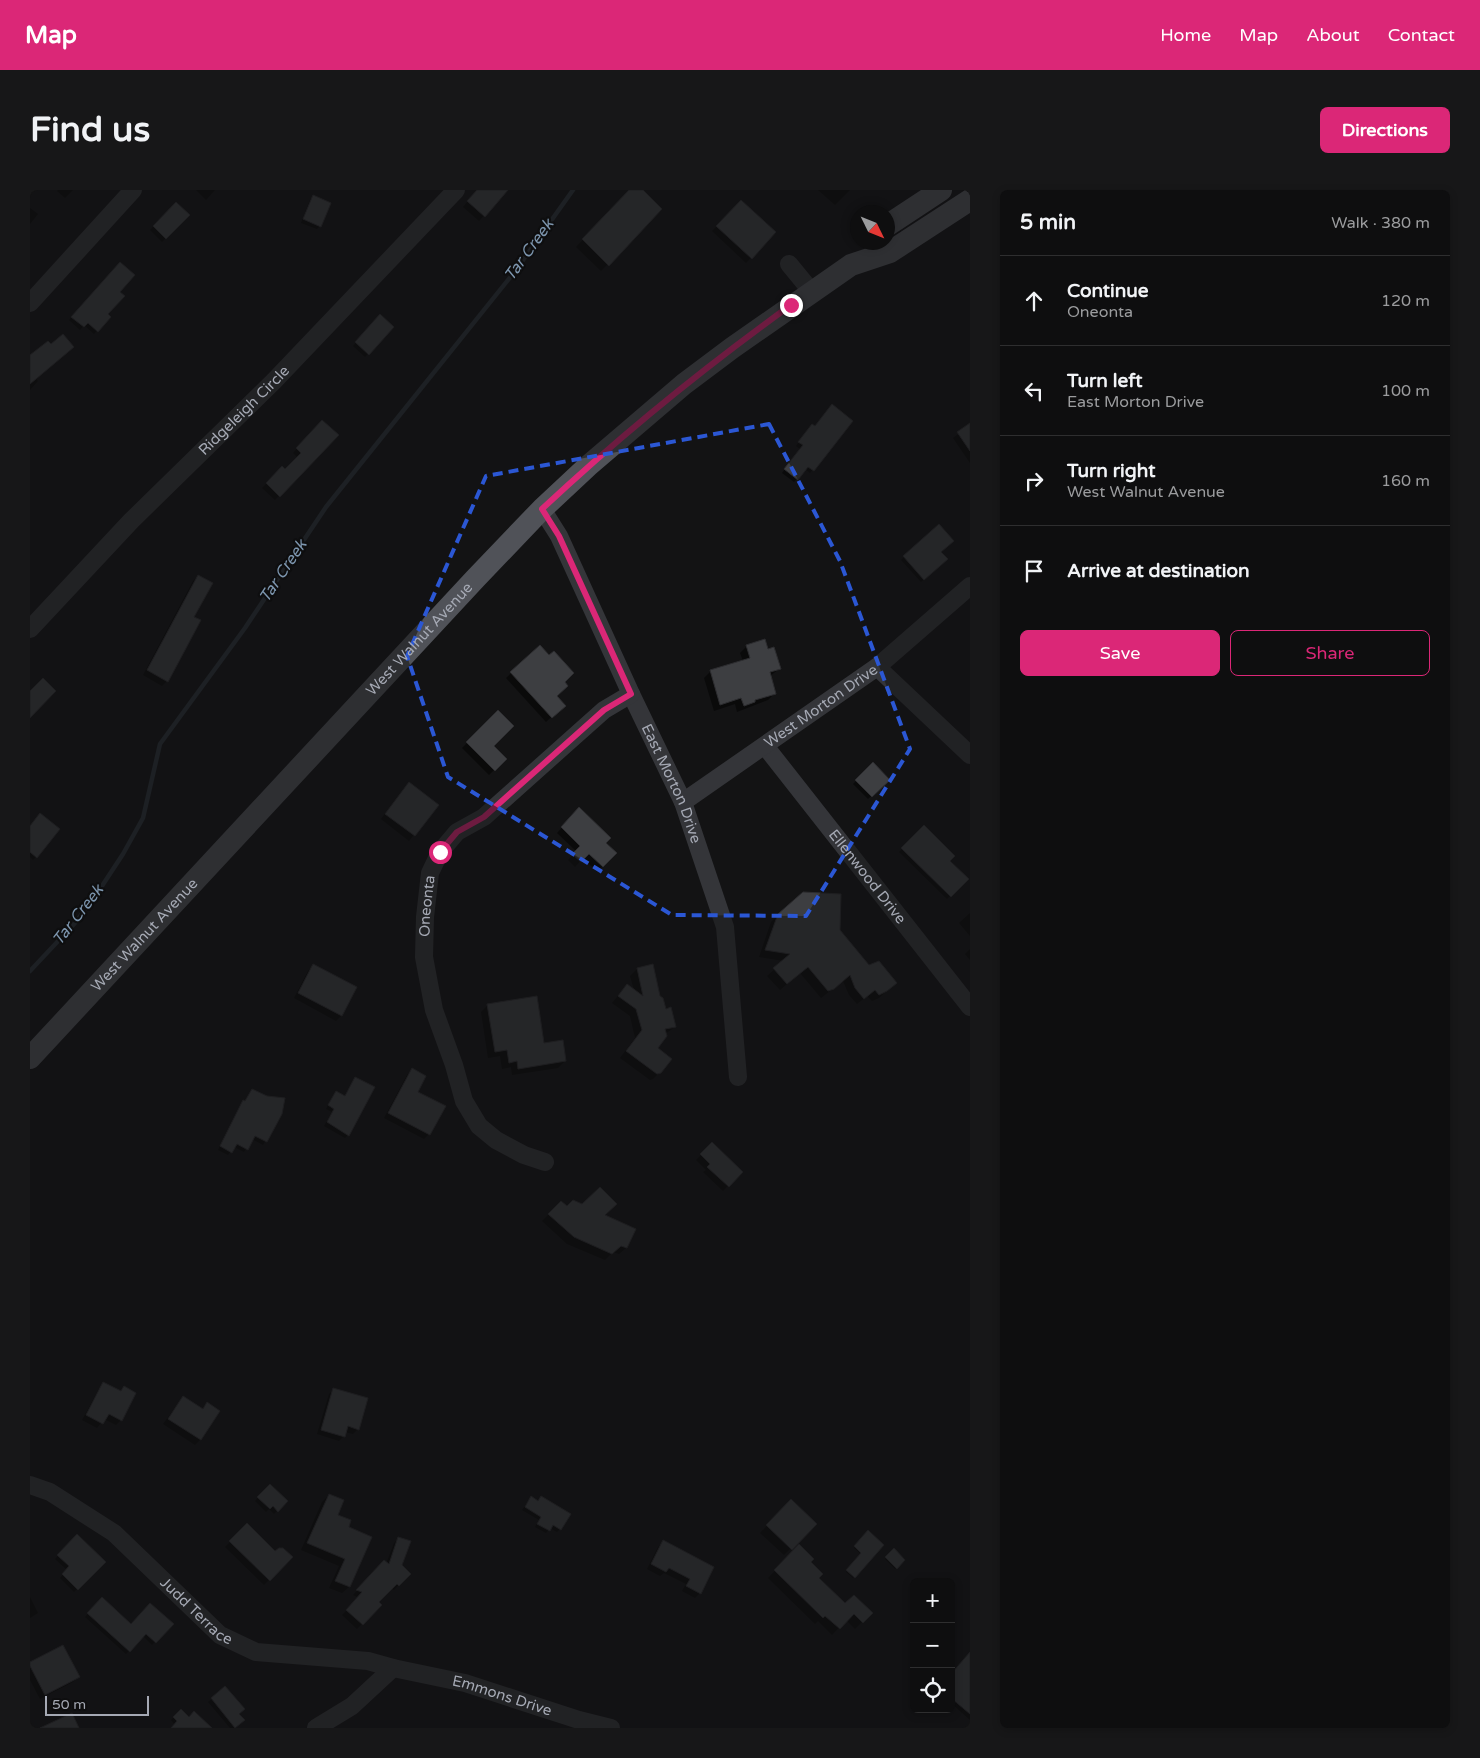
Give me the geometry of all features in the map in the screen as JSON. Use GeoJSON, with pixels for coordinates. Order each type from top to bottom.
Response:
{"type":"FeatureCollection","features":[{"type":"Feature","properties":{"kind":"main road"},"geometry":{"type":"LineString","coordinates":[[895,220],[941,190]]}},
{"type":"Feature","properties":{"kind":"main road","name":"West Walnut Avenue"},"geometry":{"type":"LineString","coordinates":[[30,1058],[409,649],[542,509],[615,442],[684,384],[732,348],[851,265],[890,252],[970,200]]}},
{"type":"Feature","properties":{"kind":"main road","name":"West Walnut Avenue"},"geometry":{"type":"LineString","coordinates":[[851,265],[862,250]]}},
{"type":"Feature","properties":{"kind":"street"},"geometry":{"type":"LineString","coordinates":[[30,303],[133,190]]}},
{"type":"Feature","properties":{"kind":"street","name":"Ridgeleigh Circle"},"geometry":{"type":"LineString","coordinates":[[30,629],[132,520],[274,381],[456,190]]}},
{"type":"Feature","properties":{"kind":"street"},"geometry":{"type":"LineString","coordinates":[[789,264],[812,292]]}},
{"type":"Feature","properties":{"kind":"street","name":"East Morton Drive"},"geometry":{"type":"LineString","coordinates":[[542,509],[559,536],[683,802],[726,927],[738,1077]]}},
{"type":"Feature","properties":{"kind":"street"},"geometry":{"type":"LineString","coordinates":[[877,667],[970,586]]}},
{"type":"Feature","properties":{"kind":"street","name":"West Morton Drive"},"geometry":{"type":"LineString","coordinates":[[683,802],[877,667],[962,742],[970,755]]}},
{"type":"Feature","properties":{"kind":"street","name":"Oneonta"},"geometry":{"type":"LineString","coordinates":[[545,1162],[524,1155],[496,1140],[479,1126],[464,1101],[454,1065],[434,1010],[424,957],[425,917],[430,873],[440,852],[457,832],[484,817],[604,710],[631,694]]}},
{"type":"Feature","properties":{"kind":"street","name":"Ellenwood Drive"},"geometry":{"type":"LineString","coordinates":[[765,746],[970,1007]]}},
{"type":"Feature","properties":{"kind":"street","name":"Judd Terrace"},"geometry":{"type":"LineString","coordinates":[[30,1485],[50,1492],[114,1532],[220,1635],[256,1652],[368,1661],[393,1668]]}},
{"type":"Feature","properties":{"kind":"street"},"geometry":{"type":"LineString","coordinates":[[316,1728],[352,1706],[393,1668]]}},
{"type":"Feature","properties":{"kind":"street","name":"Emmons Drive"},"geometry":{"type":"LineString","coordinates":[[393,1668],[465,1682],[579,1720],[611,1728]]}},
{"type":"Feature","properties":{"kind":"highlighted area"},"geometry":{"type":"Polygon","coordinates":[[[769,424],[840,561],[910,749],[806,916],[672,915],[448,777],[407,656],[486,476],[769,424]]]}},
{"type":"Feature","properties":{"kind":"building"},"geometry":{"type":"Polygon","coordinates":[[[477,190],[508,190],[485,217],[467,201],[477,190]]]}},
{"type":"Feature","properties":{"kind":"building"},"geometry":{"type":"Polygon","coordinates":[[[629,190],[643,190],[662,209],[609,266],[582,239],[629,190]]]}},
{"type":"Feature","properties":{"kind":"building"},"geometry":{"type":"Polygon","coordinates":[[[313,195],[331,203],[321,227],[303,219],[313,195]]]}},
{"type":"Feature","properties":{"kind":"building"},"geometry":{"type":"Polygon","coordinates":[[[741,200],[776,232],[752,259],[716,226],[741,200]]]}},
{"type":"Feature","properties":{"kind":"building"},"geometry":{"type":"Polygon","coordinates":[[[176,202],[190,215],[166,239],[153,226],[176,202]]]}},
{"type":"Feature","properties":{"kind":"building"},"geometry":{"type":"Polygon","coordinates":[[[120,262],[135,275],[120,292],[125,296],[108,314],[111,317],[98,332],[88,323],[84,327],[71,317],[120,262]]]}},
{"type":"Feature","properties":{"kind":"building"},"geometry":{"type":"Polygon","coordinates":[[[380,314],[394,327],[369,355],[355,342],[380,314]]]}},
{"type":"Feature","properties":{"kind":"building"},"geometry":{"type":"Polygon","coordinates":[[[63,334],[74,347],[30,384],[30,355],[48,341],[51,344],[63,334]]]}},
{"type":"Feature","properties":{"kind":"building"},"geometry":{"type":"Polygon","coordinates":[[[832,404],[853,421],[814,471],[808,467],[798,480],[784,469],[803,445],[798,442],[812,424],[815,426],[832,404]]]}},
{"type":"Feature","properties":{"kind":"building"},"geometry":{"type":"Polygon","coordinates":[[[322,420],[339,435],[280,497],[266,483],[282,466],[285,469],[301,453],[296,448],[322,420]]]}},
{"type":"Feature","properties":{"kind":"building"},"geometry":{"type":"Polygon","coordinates":[[[970,423],[970,451],[957,432],[970,423]]]}},
{"type":"Feature","properties":{"kind":"building"},"geometry":{"type":"Polygon","coordinates":[[[939,524],[954,541],[941,552],[948,559],[924,580],[903,556],[939,524]]]}},
{"type":"Feature","properties":{"kind":"building"},"geometry":{"type":"Polygon","coordinates":[[[198,575],[213,583],[194,617],[201,620],[168,682],[147,670],[198,575]]]}},
{"type":"Feature","properties":{"kind":"building"},"geometry":{"type":"Polygon","coordinates":[[[765,639],[768,649],[774,647],[781,669],[770,672],[776,694],[755,700],[755,702],[744,706],[741,698],[720,705],[710,670],[750,658],[746,645],[765,639]]]}},
{"type":"Feature","properties":{"kind":"building"},"geometry":{"type":"Polygon","coordinates":[[[540,645],[549,655],[554,651],[574,673],[565,682],[568,686],[557,696],[566,706],[552,718],[510,672],[540,645]]]}},
{"type":"Feature","properties":{"kind":"building"},"geometry":{"type":"Polygon","coordinates":[[[43,678],[56,691],[30,718],[30,691],[43,678]]]}},
{"type":"Feature","properties":{"kind":"building"},"geometry":{"type":"Polygon","coordinates":[[[498,710],[514,726],[494,746],[507,759],[495,771],[466,742],[498,710]]]}},
{"type":"Feature","properties":{"kind":"building"},"geometry":{"type":"Polygon","coordinates":[[[873,762],[890,780],[872,797],[855,780],[873,762]]]}},
{"type":"Feature","properties":{"kind":"building"},"geometry":{"type":"Polygon","coordinates":[[[409,782],[439,805],[415,836],[385,814],[409,782]]]}},
{"type":"Feature","properties":{"kind":"building"},"geometry":{"type":"Polygon","coordinates":[[[579,807],[611,838],[606,843],[617,853],[603,867],[589,854],[581,862],[572,854],[580,846],[561,827],[579,807]]]}},
{"type":"Feature","properties":{"kind":"building"},"geometry":{"type":"Polygon","coordinates":[[[40,813],[60,829],[37,858],[30,852],[30,826],[40,813]]]}},
{"type":"Feature","properties":{"kind":"building"},"geometry":{"type":"Polygon","coordinates":[[[924,825],[955,856],[950,861],[969,879],[951,897],[901,848],[924,825]]]}},
{"type":"Feature","properties":{"kind":"building"},"geometry":{"type":"Polygon","coordinates":[[[803,892],[841,894],[840,930],[869,965],[879,961],[897,983],[879,995],[875,990],[864,999],[855,988],[850,975],[834,989],[828,991],[808,967],[787,984],[773,968],[790,954],[765,950],[778,914],[803,892]]]}},
{"type":"Feature","properties":{"kind":"building"},"geometry":{"type":"Polygon","coordinates":[[[313,964],[357,987],[342,1016],[298,993],[313,964]]]}},
{"type":"Feature","properties":{"kind":"building"},"geometry":{"type":"Polygon","coordinates":[[[653,964],[660,996],[663,998],[666,1009],[671,1007],[676,1027],[665,1029],[667,1036],[658,1048],[672,1059],[661,1073],[657,1074],[626,1051],[642,1030],[636,1009],[618,996],[627,984],[643,996],[637,968],[653,964]]]}},
{"type":"Feature","properties":{"kind":"building"},"geometry":{"type":"Polygon","coordinates":[[[537,996],[544,1043],[563,1040],[566,1061],[518,1069],[517,1061],[509,1063],[507,1050],[495,1052],[487,1004],[537,996]]]}},
{"type":"Feature","properties":{"kind":"building"},"geometry":{"type":"Polygon","coordinates":[[[412,1068],[426,1076],[418,1092],[446,1106],[430,1135],[388,1113],[412,1068]]]}},
{"type":"Feature","properties":{"kind":"building"},"geometry":{"type":"Polygon","coordinates":[[[355,1077],[375,1087],[349,1136],[327,1122],[334,1109],[328,1105],[336,1091],[345,1096],[355,1077]]]}},
{"type":"Feature","properties":{"kind":"building"},"geometry":{"type":"Polygon","coordinates":[[[252,1089],[267,1096],[285,1098],[282,1114],[267,1142],[255,1136],[248,1150],[237,1144],[232,1153],[220,1146],[243,1100],[245,1101],[252,1089]]]}},
{"type":"Feature","properties":{"kind":"building"},"geometry":{"type":"Polygon","coordinates":[[[712,1142],[743,1172],[729,1187],[707,1167],[710,1164],[700,1154],[712,1142]]]}},
{"type":"Feature","properties":{"kind":"building"},"geometry":{"type":"Polygon","coordinates":[[[600,1187],[617,1204],[605,1215],[636,1229],[627,1248],[621,1246],[612,1254],[574,1237],[548,1214],[561,1201],[567,1206],[573,1200],[582,1204],[600,1187]]]}},
{"type":"Feature","properties":{"kind":"building"},"geometry":{"type":"Polygon","coordinates":[[[103,1382],[121,1391],[124,1386],[136,1393],[122,1421],[109,1414],[103,1424],[86,1415],[103,1382]]]}},
{"type":"Feature","properties":{"kind":"building"},"geometry":{"type":"Polygon","coordinates":[[[333,1388],[368,1398],[359,1430],[348,1426],[345,1437],[321,1430],[333,1388]]]}},
{"type":"Feature","properties":{"kind":"building"},"geometry":{"type":"Polygon","coordinates":[[[183,1396],[203,1409],[207,1402],[220,1411],[201,1440],[168,1419],[183,1396]]]}},
{"type":"Feature","properties":{"kind":"building"},"geometry":{"type":"Polygon","coordinates":[[[270,1484],[288,1501],[278,1512],[273,1506],[270,1509],[257,1497],[270,1484]]]}},
{"type":"Feature","properties":{"kind":"building"},"geometry":{"type":"Polygon","coordinates":[[[329,1494],[344,1500],[338,1515],[351,1520],[349,1527],[372,1537],[350,1587],[335,1581],[345,1559],[307,1543],[329,1494]]]}},
{"type":"Feature","properties":{"kind":"building"},"geometry":{"type":"Polygon","coordinates":[[[531,1496],[538,1501],[541,1496],[571,1514],[561,1530],[553,1525],[550,1531],[537,1524],[541,1517],[525,1507],[531,1496]]]}},
{"type":"Feature","properties":{"kind":"building"},"geometry":{"type":"Polygon","coordinates":[[[791,1499],[817,1524],[792,1550],[766,1525],[791,1499]]]}},
{"type":"Feature","properties":{"kind":"building"},"geometry":{"type":"Polygon","coordinates":[[[247,1523],[275,1551],[283,1548],[293,1557],[270,1581],[229,1541],[247,1523]]]}},
{"type":"Feature","properties":{"kind":"building"},"geometry":{"type":"Polygon","coordinates":[[[868,1530],[884,1545],[855,1578],[846,1570],[861,1553],[854,1546],[868,1530]]]}},
{"type":"Feature","properties":{"kind":"building"},"geometry":{"type":"Polygon","coordinates":[[[77,1534],[106,1562],[78,1590],[62,1574],[69,1566],[57,1555],[77,1534]]]}},
{"type":"Feature","properties":{"kind":"building"},"geometry":{"type":"Polygon","coordinates":[[[398,1537],[411,1541],[402,1565],[411,1574],[399,1586],[397,1584],[379,1602],[382,1605],[363,1625],[346,1610],[362,1592],[356,1590],[384,1560],[389,1564],[398,1537]]]}},
{"type":"Feature","properties":{"kind":"building"},"geometry":{"type":"Polygon","coordinates":[[[663,1540],[714,1567],[701,1594],[686,1586],[690,1579],[669,1568],[666,1572],[651,1564],[663,1540]]]}},
{"type":"Feature","properties":{"kind":"building"},"geometry":{"type":"Polygon","coordinates":[[[799,1544],[814,1559],[811,1562],[823,1574],[819,1578],[845,1603],[854,1595],[873,1613],[863,1623],[854,1614],[840,1629],[825,1616],[823,1618],[774,1570],[799,1544]]]}},
{"type":"Feature","properties":{"kind":"building"},"geometry":{"type":"Polygon","coordinates":[[[894,1548],[905,1560],[897,1569],[885,1557],[894,1548]]]}},
{"type":"Feature","properties":{"kind":"building"},"geometry":{"type":"Polygon","coordinates":[[[102,1597],[131,1624],[150,1603],[174,1624],[156,1643],[146,1634],[130,1652],[87,1613],[102,1597]]]}},
{"type":"Feature","properties":{"kind":"building"},"geometry":{"type":"Polygon","coordinates":[[[63,1645],[80,1677],[45,1695],[30,1666],[30,1662],[63,1645]]]}},
{"type":"Feature","properties":{"kind":"building"},"geometry":{"type":"Polygon","coordinates":[[[970,1652],[970,1714],[955,1701],[955,1669],[970,1652]]]}},
{"type":"Feature","properties":{"kind":"building"},"geometry":{"type":"Polygon","coordinates":[[[225,1686],[245,1709],[239,1714],[245,1720],[235,1728],[211,1698],[225,1686]]]}},
{"type":"Feature","properties":{"kind":"building"},"geometry":{"type":"Polygon","coordinates":[[[181,1709],[189,1717],[194,1711],[212,1728],[171,1728],[177,1721],[173,1717],[181,1709]]]}},
{"type":"Feature","properties":{"kind":"building"},"geometry":{"type":"Polygon","coordinates":[[[72,1713],[79,1728],[40,1728],[72,1713]]]}},
{"type":"Feature","properties":{"kind":"waterway","name":"Tar Creek"},"geometry":{"type":"LineString","coordinates":[[30,971],[75,923],[123,854],[143,818],[160,744],[245,628],[326,507],[516,270],[573,190]]}},
{"type":"Feature","properties":{"kind":"route"},"geometry":{"type":"LineString","coordinates":[[440,852],[457,832],[484,817],[604,710],[631,694],[559,536],[542,509],[588,466],[684,384],[791,305]]}}]}
